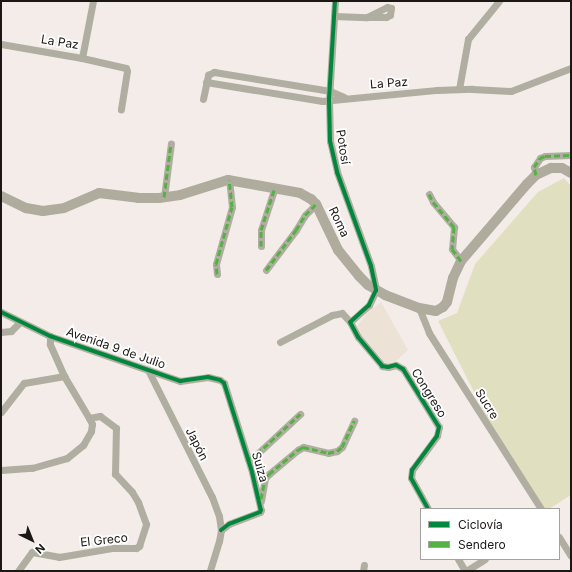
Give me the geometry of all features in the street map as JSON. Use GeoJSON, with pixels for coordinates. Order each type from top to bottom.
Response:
{"type":"FeatureCollection","features":[{"type":"Feature","properties":{"kind":"main road"},"geometry":{"type":"LineString","coordinates":[[536,175],[557,168],[562,168],[571,173]]}},
{"type":"Feature","properties":{"kind":"main road","name":"Roma"},"geometry":{"type":"LineString","coordinates":[[1,196],[26,208],[43,211],[64,208],[99,193],[138,198],[164,197],[180,195],[229,180],[274,187],[300,193],[316,204],[338,250],[359,276],[376,290],[419,308],[436,311],[443,307],[450,295],[453,278],[461,261],[536,175]]}},
{"type":"Feature","properties":{"kind":"street","name":"La Paz"},"geometry":{"type":"LineString","coordinates":[[1,44],[82,58],[93,1]]}},
{"type":"Feature","properties":{"kind":"street","name":"Potosí"},"geometry":{"type":"LineString","coordinates":[[335,1],[329,100],[329,132],[333,159],[341,186],[371,266],[376,290]]}},
{"type":"Feature","properties":{"kind":"street"},"geometry":{"type":"LineString","coordinates":[[459,89],[468,39],[499,1]]}},
{"type":"Feature","properties":{"kind":"street"},"geometry":{"type":"LineString","coordinates":[[334,16],[367,17]]}},
{"type":"Feature","properties":{"kind":"street"},"geometry":{"type":"LineString","coordinates":[[82,58],[126,68],[127,71],[122,110]]}},
{"type":"Feature","properties":{"kind":"street","name":"La Paz"},"geometry":{"type":"LineString","coordinates":[[206,82],[322,101],[344,97],[459,89],[511,91],[571,68]]}},
{"type":"Feature","properties":{"kind":"street"},"geometry":{"type":"LineString","coordinates":[[203,99],[208,75],[214,72],[330,91],[344,97]]}},
{"type":"Feature","properties":{"kind":"street"},"geometry":{"type":"LineString","coordinates":[[164,197],[171,142]]}},
{"type":"Feature","properties":{"kind":"street"},"geometry":{"type":"LineString","coordinates":[[536,175],[534,168],[540,158],[545,156],[571,155]]}},
{"type":"Feature","properties":{"kind":"street"},"geometry":{"type":"LineString","coordinates":[[217,274],[216,264],[232,207],[232,195],[229,180]]}},
{"type":"Feature","properties":{"kind":"street"},"geometry":{"type":"LineString","coordinates":[[261,246],[261,230],[274,187]]}},
{"type":"Feature","properties":{"kind":"street"},"geometry":{"type":"LineString","coordinates":[[429,194],[433,202],[454,227],[452,249],[461,261]]}},
{"type":"Feature","properties":{"kind":"street"},"geometry":{"type":"LineString","coordinates":[[266,270],[296,230],[305,215],[316,204]]}},
{"type":"Feature","properties":{"kind":"street"},"geometry":{"type":"LineString","coordinates":[[280,342],[332,315],[342,313],[350,322],[369,305],[376,290]]}},
{"type":"Feature","properties":{"kind":"street","name":"Sucre"},"geometry":{"type":"LineString","coordinates":[[419,308],[429,333],[540,508]]}},
{"type":"Feature","properties":{"kind":"street","name":"Avenida 9 de Julio"},"geometry":{"type":"LineString","coordinates":[[1,312],[50,336],[180,381],[214,378],[220,380],[226,386]]}},
{"type":"Feature","properties":{"kind":"street"},"geometry":{"type":"LineString","coordinates":[[1,332],[11,331],[20,322]]}},
{"type":"Feature","properties":{"kind":"street","name":"Congreso"},"geometry":{"type":"LineString","coordinates":[[350,322],[358,337],[382,366],[388,367],[396,365],[403,369],[438,427],[437,436],[412,470],[411,478],[427,508]]}},
{"type":"Feature","properties":{"kind":"street"},"geometry":{"type":"LineString","coordinates":[[1,470],[32,468],[67,458],[83,445],[91,430],[92,424],[90,418],[64,376],[50,344],[50,336]]}},
{"type":"Feature","properties":{"kind":"street","name":"Japón"},"geometry":{"type":"LineString","coordinates":[[148,370],[216,507],[221,530]]}},
{"type":"Feature","properties":{"kind":"street"},"geometry":{"type":"LineString","coordinates":[[1,412],[24,382],[64,376]]}},
{"type":"Feature","properties":{"kind":"street","name":"Suiza"},"geometry":{"type":"LineString","coordinates":[[226,386],[260,505]]}},
{"type":"Feature","properties":{"kind":"street"},"geometry":{"type":"LineString","coordinates":[[248,459],[257,454],[300,414]]}},
{"type":"Feature","properties":{"kind":"street","name":"El Greco"},"geometry":{"type":"LineString","coordinates":[[18,571],[32,552],[59,557],[113,548],[136,548],[139,546],[146,524],[138,502],[132,492],[115,474],[116,428],[100,416],[90,418]]}},
{"type":"Feature","properties":{"kind":"street"},"geometry":{"type":"LineString","coordinates":[[210,571],[221,530],[229,524],[260,512],[265,478],[298,450],[303,448],[308,447],[328,453],[337,451],[342,447],[354,421]]}},
{"type":"Feature","properties":{"kind":"street"},"geometry":{"type":"LineString","coordinates":[[560,539],[571,556]]}},
{"type":"Feature","properties":{"kind":"street"},"geometry":{"type":"LineString","coordinates":[[459,560],[466,571],[483,560]]}},
{"type":"Feature","properties":{"kind":"shaded area"},"geometry":{"type":"Polygon","coordinates":[[[381,302],[408,350],[395,362],[387,365],[362,336],[357,326],[369,311],[381,302]]]}},
{"type":"Feature","properties":{"kind":"green space"},"geometry":{"type":"Polygon","coordinates":[[[564,178],[571,186],[571,495],[551,508],[540,508],[508,459],[438,321],[457,313],[475,264],[538,192],[564,178]]]}},
{"type":"Feature","properties":{"kind":"marked path"},"geometry":{"type":"LineString","coordinates":[[164,197],[171,143]]}},
{"type":"Feature","properties":{"kind":"marked path"},"geometry":{"type":"LineString","coordinates":[[536,175],[534,167],[540,158],[545,156],[571,155]]}},
{"type":"Feature","properties":{"kind":"marked path"},"geometry":{"type":"LineString","coordinates":[[217,274],[216,264],[232,207],[229,180]]}},
{"type":"Feature","properties":{"kind":"marked path"},"geometry":{"type":"LineString","coordinates":[[261,246],[261,230],[275,187]]}},
{"type":"Feature","properties":{"kind":"marked path"},"geometry":{"type":"LineString","coordinates":[[429,194],[433,202],[454,227],[452,249],[461,261]]}},
{"type":"Feature","properties":{"kind":"marked path"},"geometry":{"type":"LineString","coordinates":[[266,270],[296,230],[305,215],[316,204]]}},
{"type":"Feature","properties":{"kind":"marked path"},"geometry":{"type":"LineString","coordinates":[[248,459],[257,454],[300,414]]}},
{"type":"Feature","properties":{"kind":"marked path"},"geometry":{"type":"LineString","coordinates":[[261,499],[265,478],[269,474],[303,447],[328,453],[337,451],[342,447],[354,421]]}},
{"type":"Feature","properties":{"kind":"cycle path"},"geometry":{"type":"LineString","coordinates":[[335,1],[329,100],[330,141],[337,172],[371,266],[376,290],[369,305],[350,322],[358,337],[382,366],[388,367],[396,365],[403,369],[439,427],[437,436],[412,470],[411,478],[427,508]]}},
{"type":"Feature","properties":{"kind":"cycle path"},"geometry":{"type":"LineString","coordinates":[[1,312],[50,336],[180,381],[208,377],[220,380],[224,383],[252,472],[261,510],[260,512],[229,524],[221,530]]}}]}
